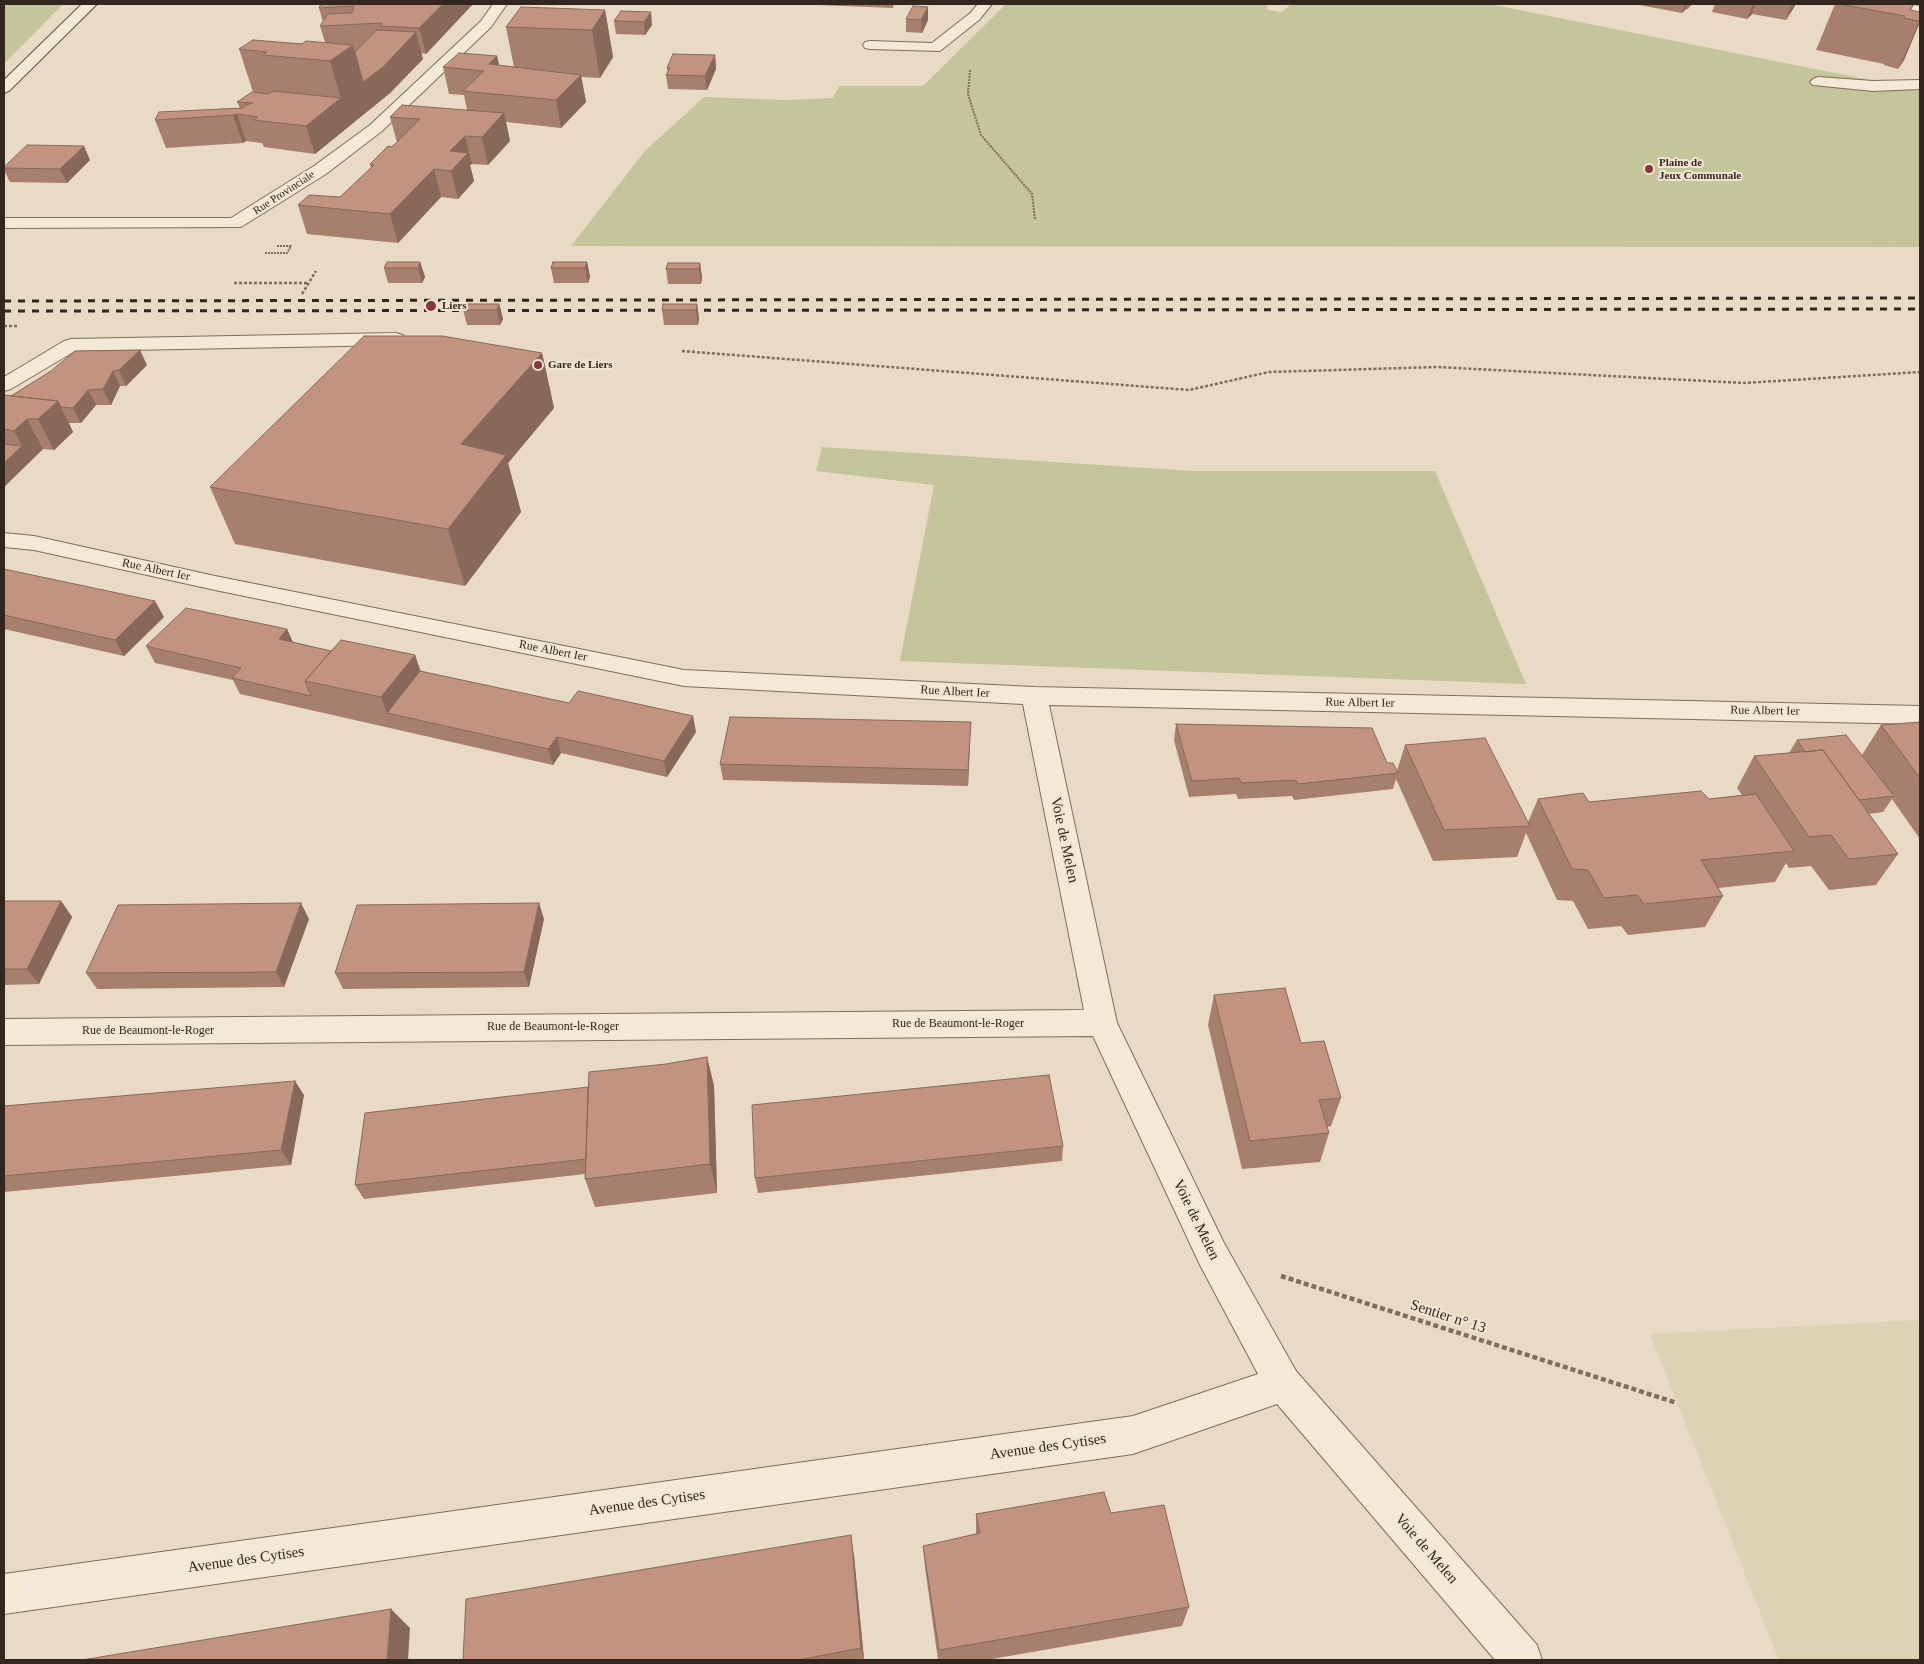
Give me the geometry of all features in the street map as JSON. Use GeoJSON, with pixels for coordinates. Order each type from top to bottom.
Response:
{"type":"FeatureCollection","features":[{"type":"Feature","properties":{"kind":"street"},"geometry":{"type":"LineString","coordinates":[[6,85],[90,4]]}},
{"type":"Feature","properties":{"kind":"street","name":"Rue Provinciale"},"geometry":{"type":"LineString","coordinates":[[4,222],[236,223],[320,170],[376,128],[486,24],[500,4]]}},
{"type":"Feature","properties":{"kind":"street"},"geometry":{"type":"LineString","coordinates":[[870,45],[935,48],[974,17],[985,4]]}},
{"type":"Feature","properties":{"kind":"street"},"geometry":{"type":"LineString","coordinates":[[1888,4],[1920,10]]}},
{"type":"Feature","properties":{"kind":"street"},"geometry":{"type":"LineString","coordinates":[[1818,82],[1873,86],[1920,85]]}},
{"type":"Feature","properties":{"kind":"street"},"geometry":{"type":"LineString","coordinates":[[4,385],[71,345],[414,339]]}},
{"type":"Feature","properties":{"kind":"street","name":"Rue Albert Ier"},"geometry":{"type":"LineString","coordinates":[[4,540],[34,543],[684,678],[1034,696],[1920,714]]}},
{"type":"Feature","properties":{"kind":"street","name":"Voie de Melen"},"geometry":{"type":"LineString","coordinates":[[1034,696],[1102,1023],[1212,1254],[1283,1384],[1522,1660]]}},
{"type":"Feature","properties":{"kind":"street","name":"Rue de Beaumont-le-Roger"},"geometry":{"type":"LineString","coordinates":[[4,1032],[1102,1023]]}},
{"type":"Feature","properties":{"kind":"street","name":"Avenue des Cytises"},"geometry":{"type":"LineString","coordinates":[[4,1594],[1133,1434],[1283,1384]]}},
{"type":"Feature","properties":{"kind":"path"},"geometry":{"type":"LineString","coordinates":[[974,17],[968,94],[981,135],[1032,194],[1035,220]]}},
{"type":"Feature","properties":{"kind":"path"},"geometry":{"type":"LineString","coordinates":[[302,294],[316,271]]}},
{"type":"Feature","properties":{"kind":"path"},"geometry":{"type":"LineString","coordinates":[[234,283],[309,283]]}},
{"type":"Feature","properties":{"kind":"path"},"geometry":{"type":"LineString","coordinates":[[682,351],[1189,390],[1269,372],[1438,367],[1744,383],[1920,372]]}},
{"type":"Feature","properties":{"kind":"path","name":"Sentier n° 13"},"geometry":{"type":"LineString","coordinates":[[1212,1254],[1677,1403]]}},
{"type":"Feature","properties":{"kind":"shaded area"},"geometry":{"type":"Polygon","coordinates":[[[1920,1320],[1920,1660],[1779,1660],[1650,1334],[1920,1320]]]}},
{"type":"Feature","properties":{"kind":"green space"},"geometry":{"type":"Polygon","coordinates":[[[4,4],[63,4],[4,64],[4,4]]]}},
{"type":"Feature","properties":{"kind":"green space"},"geometry":{"type":"Polygon","coordinates":[[[1006,4],[1266,4],[1268,10],[1282,12],[1291,4],[1489,4],[1920,90],[1920,247],[571,246],[645,151],[704,97],[786,100],[833,98],[839,86],[923,86],[1006,4]]]}},
{"type":"Feature","properties":{"kind":"green space"},"geometry":{"type":"Polygon","coordinates":[[[822,447],[1193,471],[1435,471],[1526,684],[900,661],[934,485],[816,471],[822,447]]]}},
{"type":"Feature","properties":{"kind":"building"},"geometry":{"type":"Polygon","coordinates":[[[321,4],[443,4],[419,28],[380,26],[382,23],[320,26],[328,14],[352,13],[354,6],[319,8],[321,4]]]}},
{"type":"Feature","properties":{"kind":"building"},"geometry":{"type":"Polygon","coordinates":[[[1839,4],[1914,4],[1910,10],[1920,12],[1920,20],[1919,21],[1904,18],[1905,16],[1839,4]]]}},
{"type":"Feature","properties":{"kind":"building"},"geometry":{"type":"Polygon","coordinates":[[[913,6],[928,7],[921,20],[906,19],[913,6]]]}},
{"type":"Feature","properties":{"kind":"building"},"geometry":{"type":"Polygon","coordinates":[[[521,7],[605,10],[592,30],[506,27],[521,7]]]}},
{"type":"Feature","properties":{"kind":"building"},"geometry":{"type":"Polygon","coordinates":[[[621,11],[651,12],[644,22],[614,21],[621,11]]]}},
{"type":"Feature","properties":{"kind":"building"},"geometry":{"type":"Polygon","coordinates":[[[377,30],[416,32],[383,67],[363,82],[355,52],[377,30]]]}},
{"type":"Feature","properties":{"kind":"building"},"geometry":{"type":"Polygon","coordinates":[[[253,40],[302,44],[306,41],[353,45],[330,61],[263,55],[267,52],[239,49],[253,40]]]}},
{"type":"Feature","properties":{"kind":"building"},"geometry":{"type":"Polygon","coordinates":[[[459,53],[497,56],[489,64],[581,75],[556,100],[463,91],[484,71],[443,67],[459,53]]]}},
{"type":"Feature","properties":{"kind":"building"},"geometry":{"type":"Polygon","coordinates":[[[673,54],[715,55],[705,76],[666,75],[670,68],[667,68],[673,54]]]}},
{"type":"Feature","properties":{"kind":"building"},"geometry":{"type":"Polygon","coordinates":[[[273,91],[341,98],[306,126],[254,120],[258,117],[237,114],[155,120],[159,112],[243,108],[253,103],[237,102],[252,92],[269,94],[273,91]]]}},
{"type":"Feature","properties":{"kind":"building"},"geometry":{"type":"Polygon","coordinates":[[[402,105],[504,113],[482,137],[465,136],[450,151],[468,153],[451,171],[434,169],[390,214],[298,205],[309,195],[340,197],[374,165],[370,164],[388,146],[392,147],[420,119],[390,117],[402,105]]]}},
{"type":"Feature","properties":{"kind":"building"},"geometry":{"type":"Polygon","coordinates":[[[27,145],[84,146],[60,169],[4,168],[27,145]]]}},
{"type":"Feature","properties":{"kind":"building"},"geometry":{"type":"Polygon","coordinates":[[[387,262],[420,262],[418,268],[384,268],[387,262]]]}},
{"type":"Feature","properties":{"kind":"building"},"geometry":{"type":"Polygon","coordinates":[[[553,262],[587,262],[585,268],[551,268],[553,262]]]}},
{"type":"Feature","properties":{"kind":"building"},"geometry":{"type":"Polygon","coordinates":[[[668,263],[700,263],[699,269],[666,269],[668,263]]]}},
{"type":"Feature","properties":{"kind":"building"},"geometry":{"type":"Polygon","coordinates":[[[465,304],[499,304],[497,310],[463,310],[465,304]]]}},
{"type":"Feature","properties":{"kind":"building"},"geometry":{"type":"Polygon","coordinates":[[[663,304],[697,304],[696,310],[662,310],[663,304]]]}},
{"type":"Feature","properties":{"kind":"building"},"geometry":{"type":"Polygon","coordinates":[[[364,336],[442,336],[542,353],[461,444],[506,455],[448,529],[210,487],[364,336]]]}},
{"type":"Feature","properties":{"kind":"building"},"geometry":{"type":"Polygon","coordinates":[[[140,350],[119,370],[113,371],[103,389],[88,390],[73,408],[61,407],[58,401],[11,396],[51,371],[75,351],[140,350]]]}},
{"type":"Feature","properties":{"kind":"building"},"geometry":{"type":"Polygon","coordinates":[[[4,395],[58,401],[38,419],[27,419],[14,431],[4,429],[4,395]]]}},
{"type":"Feature","properties":{"kind":"building"},"geometry":{"type":"Polygon","coordinates":[[[4,444],[22,446],[4,463],[4,444]]]}},
{"type":"Feature","properties":{"kind":"building"},"geometry":{"type":"Polygon","coordinates":[[[4,569],[155,601],[115,640],[4,615],[4,569]]]}},
{"type":"Feature","properties":{"kind":"building"},"geometry":{"type":"Polygon","coordinates":[[[186,608],[287,629],[279,639],[331,651],[305,681],[311,696],[232,678],[241,668],[146,646],[186,608]]]}},
{"type":"Feature","properties":{"kind":"building"},"geometry":{"type":"Polygon","coordinates":[[[341,640],[415,655],[381,697],[305,681],[341,640]]]}},
{"type":"Feature","properties":{"kind":"building"},"geometry":{"type":"Polygon","coordinates":[[[420,671],[569,703],[578,691],[693,716],[664,761],[557,737],[548,749],[387,713],[420,671]]]}},
{"type":"Feature","properties":{"kind":"building"},"geometry":{"type":"Polygon","coordinates":[[[730,717],[971,722],[968,770],[720,764],[730,717]]]}},
{"type":"Feature","properties":{"kind":"building"},"geometry":{"type":"Polygon","coordinates":[[[1920,722],[1920,778],[1881,725],[1920,722]]]}},
{"type":"Feature","properties":{"kind":"building"},"geometry":{"type":"Polygon","coordinates":[[[1176,724],[1372,728],[1387,763],[1393,763],[1398,773],[1298,784],[1296,780],[1241,783],[1239,778],[1192,781],[1176,724]]]}},
{"type":"Feature","properties":{"kind":"building"},"geometry":{"type":"Polygon","coordinates":[[[1846,735],[1894,796],[1859,800],[1823,750],[1805,752],[1797,740],[1846,735]]]}},
{"type":"Feature","properties":{"kind":"building"},"geometry":{"type":"Polygon","coordinates":[[[1485,738],[1530,826],[1444,830],[1405,745],[1485,738]]]}},
{"type":"Feature","properties":{"kind":"building"},"geometry":{"type":"Polygon","coordinates":[[[1823,750],[1898,854],[1849,859],[1831,835],[1809,837],[1754,756],[1823,750]]]}},
{"type":"Feature","properties":{"kind":"building"},"geometry":{"type":"Polygon","coordinates":[[[1701,791],[1709,799],[1756,794],[1794,851],[1701,860],[1723,896],[1644,904],[1637,895],[1604,898],[1588,870],[1572,869],[1538,799],[1583,793],[1589,802],[1701,791]]]}},
{"type":"Feature","properties":{"kind":"building"},"geometry":{"type":"Polygon","coordinates":[[[4,901],[61,901],[27,969],[4,969],[4,901]]]}},
{"type":"Feature","properties":{"kind":"building"},"geometry":{"type":"Polygon","coordinates":[[[301,903],[276,972],[86,973],[118,905],[301,903]]]}},
{"type":"Feature","properties":{"kind":"building"},"geometry":{"type":"Polygon","coordinates":[[[539,903],[524,972],[335,973],[357,905],[539,903]]]}},
{"type":"Feature","properties":{"kind":"building"},"geometry":{"type":"Polygon","coordinates":[[[1285,988],[1301,1043],[1324,1041],[1341,1098],[1319,1100],[1329,1133],[1250,1141],[1214,995],[1285,988]]]}},
{"type":"Feature","properties":{"kind":"building"},"geometry":{"type":"Polygon","coordinates":[[[707,1057],[710,1164],[585,1179],[589,1072],[666,1064],[707,1057]]]}},
{"type":"Feature","properties":{"kind":"building"},"geometry":{"type":"Polygon","coordinates":[[[1049,1075],[1063,1146],[755,1178],[752,1105],[1049,1075]]]}},
{"type":"Feature","properties":{"kind":"building"},"geometry":{"type":"Polygon","coordinates":[[[295,1081],[281,1150],[4,1176],[4,1106],[295,1081]]]}},
{"type":"Feature","properties":{"kind":"building"},"geometry":{"type":"Polygon","coordinates":[[[588,1087],[586,1159],[355,1185],[365,1113],[588,1087]]]}},
{"type":"Feature","properties":{"kind":"building"},"geometry":{"type":"Polygon","coordinates":[[[1104,1492],[1111,1513],[1164,1505],[1189,1607],[939,1650],[923,1546],[980,1533],[976,1514],[1104,1492]]]}},
{"type":"Feature","properties":{"kind":"building"},"geometry":{"type":"Polygon","coordinates":[[[851,1535],[861,1648],[798,1660],[463,1660],[466,1599],[851,1535]]]}},
{"type":"Feature","properties":{"kind":"building"},"geometry":{"type":"Polygon","coordinates":[[[391,1609],[387,1660],[82,1660],[391,1609]]]}},
{"type":"Feature","properties":{"kind":"railway"},"geometry":{"type":"LineString","coordinates":[[4,301],[1920,298]]}},
{"type":"Feature","properties":{"kind":"railway"},"geometry":{"type":"LineString","coordinates":[[4,311],[1920,309]]}},
{"type":"Feature","properties":{"kind":"place","name":"Plaine de Jeux Communale"},"geometry":{"type":"Point","coordinates":[1649,169]}},
{"type":"Feature","properties":{"kind":"place","name":"Liers"},"geometry":{"type":"Point","coordinates":[431,306]}},
{"type":"Feature","properties":{"kind":"place","name":"Gare de Liers"},"geometry":{"type":"Point","coordinates":[538,365]}}]}
